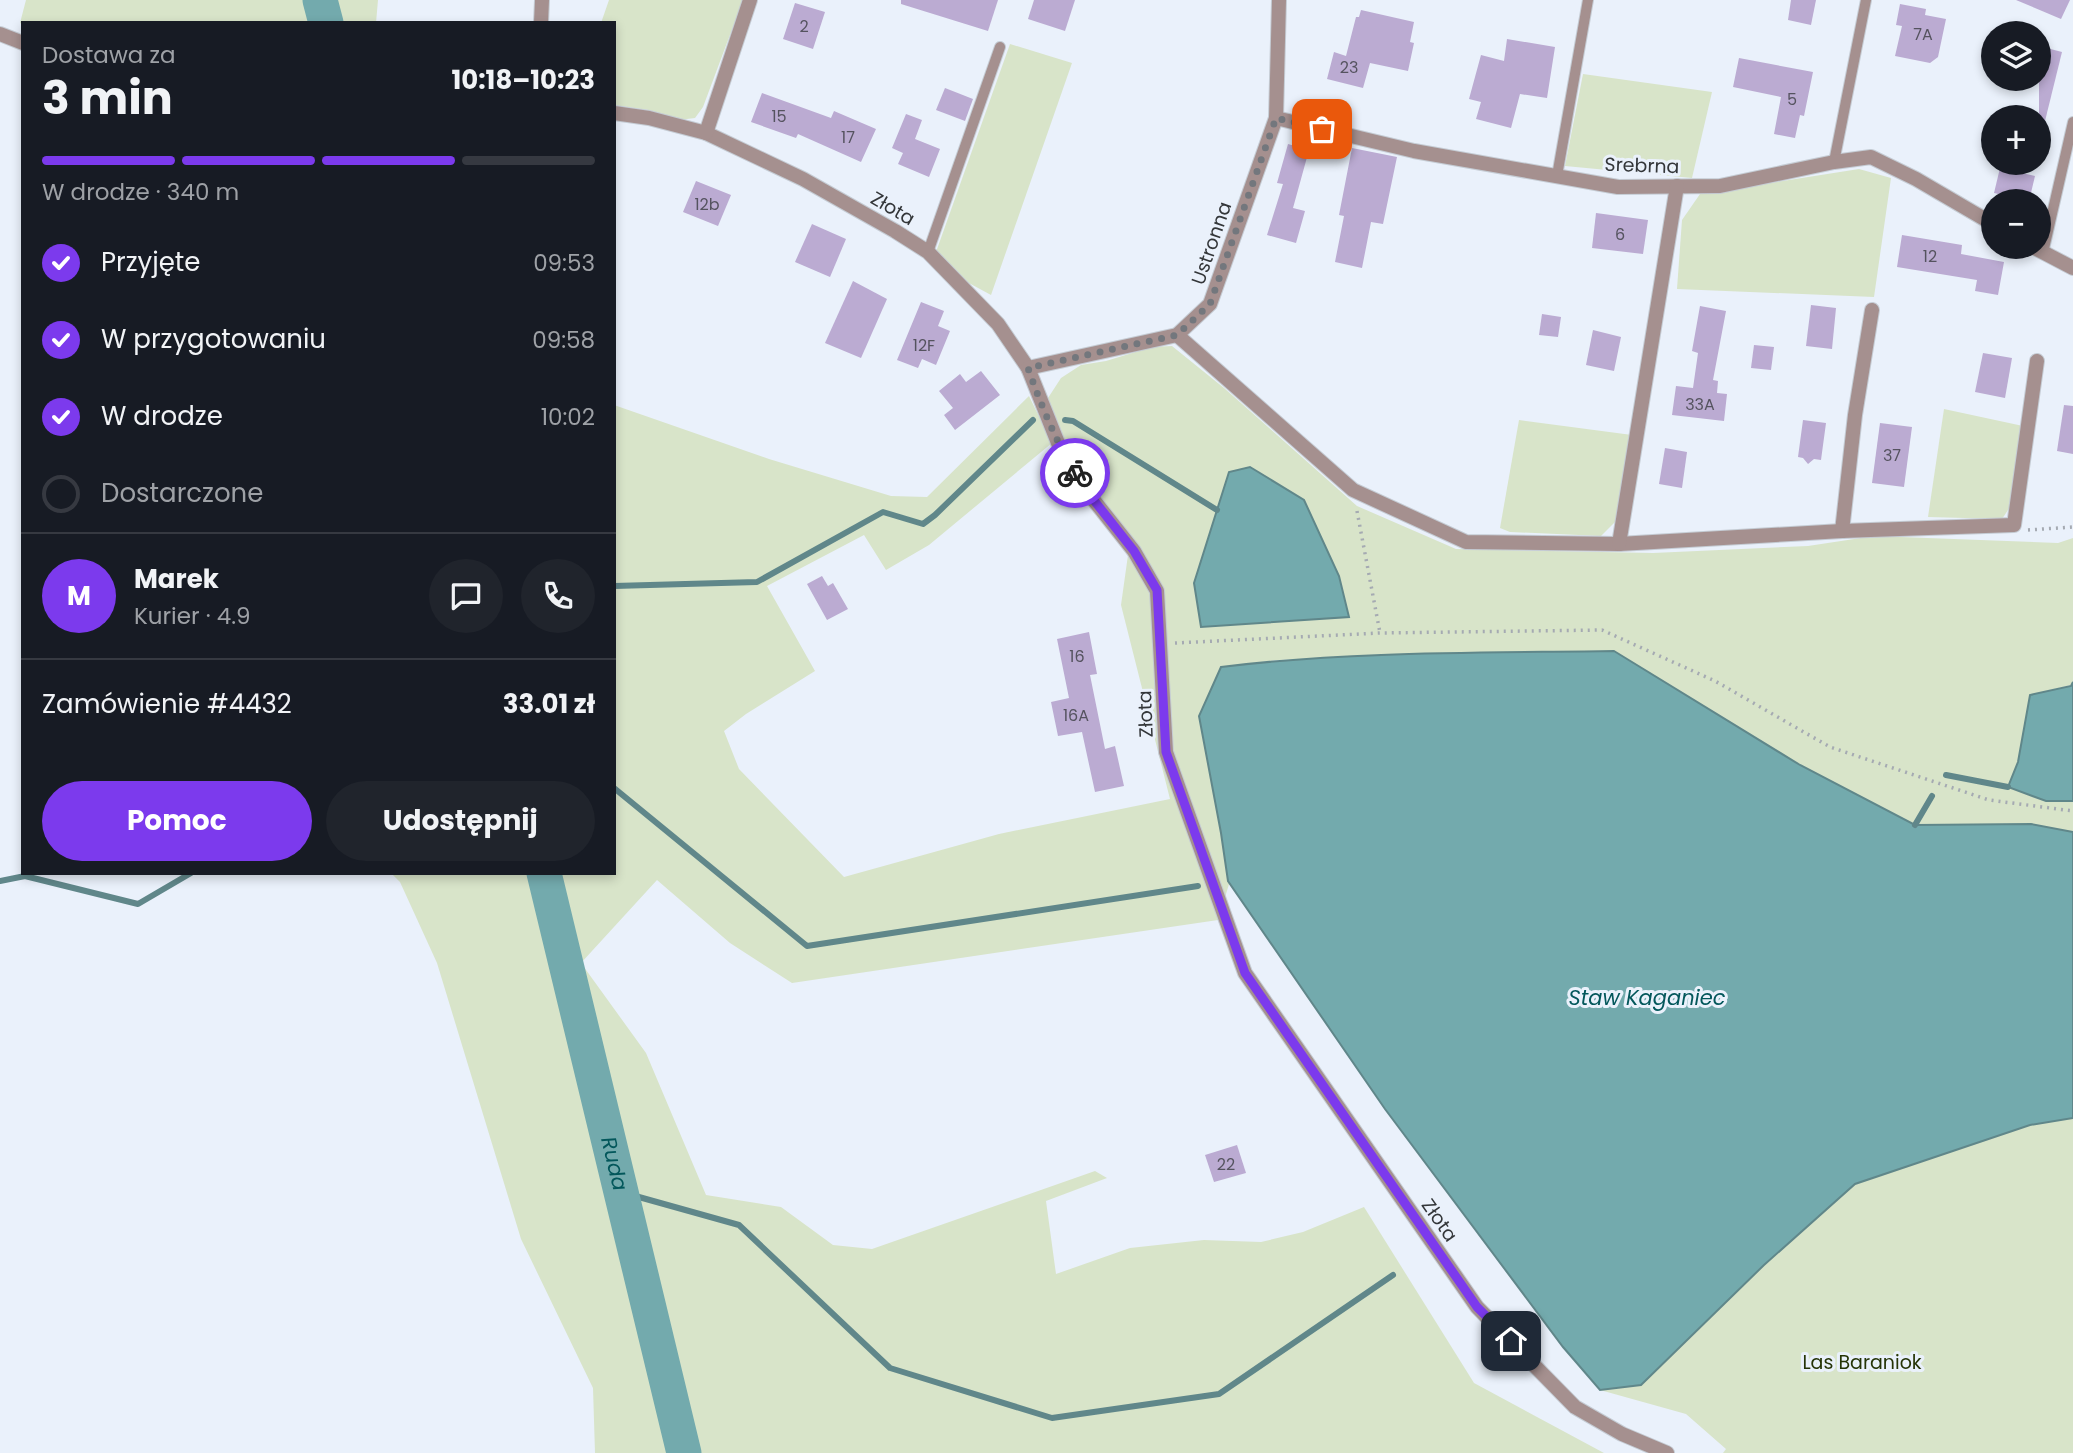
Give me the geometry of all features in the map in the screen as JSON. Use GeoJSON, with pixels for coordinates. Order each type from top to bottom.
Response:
{"type":"FeatureCollection","features":[{"type":"Feature","properties":{"kind":"street"},"geometry":{"type":"LineString","coordinates":[[541,21],[542,0]]}},
{"type":"Feature","properties":{"kind":"street"},"geometry":{"type":"LineString","coordinates":[[706,133],[750,0]]}},
{"type":"Feature","properties":{"kind":"street","name":"Ustronna"},"geometry":{"type":"LineString","coordinates":[[1177,335],[1210,304],[1276,118],[1279,0]]}},
{"type":"Feature","properties":{"kind":"street"},"geometry":{"type":"LineString","coordinates":[[0,34],[21,42]]}},
{"type":"Feature","properties":{"kind":"street","name":"Złota"},"geometry":{"type":"LineString","coordinates":[[616,113],[649,118],[706,133],[803,179],[928,252],[999,324],[1028,368],[1042,409],[1058,443],[1085,489],[1134,551],[1157,590],[1166,752],[1245,973],[1477,1307],[1575,1408],[1622,1434],[1667,1453]]}},
{"type":"Feature","properties":{"kind":"street","name":"Srebrna"},"geometry":{"type":"LineString","coordinates":[[1276,118],[1414,151],[1618,187],[1720,186],[1871,157],[1981,217]]}},
{"type":"Feature","properties":{"kind":"street"},"geometry":{"type":"LineString","coordinates":[[1619,544],[1677,186]]}},
{"type":"Feature","properties":{"kind":"street"},"geometry":{"type":"LineString","coordinates":[[2051,257],[2073,268]]}},
{"type":"Feature","properties":{"kind":"street"},"geometry":{"type":"LineString","coordinates":[[1842,531],[1855,415],[1872,310]]}},
{"type":"Feature","properties":{"kind":"street"},"geometry":{"type":"LineString","coordinates":[[1028,368],[1177,335],[1353,490],[1466,542],[1619,544],[1842,531],[2014,525],[2037,361]]}},
{"type":"Feature","properties":{"kind":"lane"},"geometry":{"type":"LineString","coordinates":[[1557,176],[1588,0]]}},
{"type":"Feature","properties":{"kind":"lane"},"geometry":{"type":"LineString","coordinates":[[1834,162],[1866,0]]}},
{"type":"Feature","properties":{"kind":"lane"},"geometry":{"type":"LineString","coordinates":[[928,252],[1000,47]]}},
{"type":"Feature","properties":{"kind":"lane"},"geometry":{"type":"LineString","coordinates":[[2051,202],[2073,122]]}},
{"type":"Feature","properties":{"kind":"path"},"geometry":{"type":"LineString","coordinates":[[1353,490],[1380,633]]}},
{"type":"Feature","properties":{"kind":"path"},"geometry":{"type":"LineString","coordinates":[[2014,525],[2021,531],[2073,527]]}},
{"type":"Feature","properties":{"kind":"path"},"geometry":{"type":"LineString","coordinates":[[1161,643],[1380,633],[1602,631],[1715,681],[1830,747],[1989,800],[2073,811]]}},
{"type":"Feature","properties":{"kind":"green space"},"geometry":{"type":"Polygon","coordinates":[[[26,0],[378,0],[376,21],[20,23],[26,0]]]}},
{"type":"Feature","properties":{"kind":"green space"},"geometry":{"type":"Polygon","coordinates":[[[609,0],[743,0],[703,107],[695,118],[679,120],[649,110],[616,105],[616,21],[602,21],[609,0]]]}},
{"type":"Feature","properties":{"kind":"green space"},"geometry":{"type":"Polygon","coordinates":[[[1010,44],[1072,63],[991,295],[967,282],[936,252],[1010,44]]]}},
{"type":"Feature","properties":{"kind":"green space"},"geometry":{"type":"Polygon","coordinates":[[[1583,74],[1712,92],[1692,178],[1565,166],[1583,74]]]}},
{"type":"Feature","properties":{"kind":"green space"},"geometry":{"type":"Polygon","coordinates":[[[1859,169],[1891,178],[1874,297],[1677,289],[1682,220],[1700,194],[1859,169]]]}},
{"type":"Feature","properties":{"kind":"green space"},"geometry":{"type":"Polygon","coordinates":[[[1172,346],[1224,388],[1357,506],[1456,549],[1653,553],[1808,546],[1874,536],[2058,543],[2073,538],[2073,682],[2071,685],[2030,695],[2018,762],[2008,787],[2046,801],[2073,801],[2073,832],[2031,824],[1915,825],[1800,765],[1389,656],[1278,660],[1221,667],[1230,881],[1218,920],[792,983],[730,943],[657,880],[581,963],[646,1053],[706,1195],[781,1207],[833,1245],[872,1249],[1095,1171],[1107,1178],[1046,1201],[1056,1274],[1130,1248],[1204,1240],[1261,1242],[1303,1232],[1364,1207],[1474,1383],[1604,1453],[595,1453],[593,1388],[521,1239],[437,963],[400,882],[393,875],[616,875],[616,406],[769,459],[891,496],[927,497],[1029,396],[1052,443],[929,545],[886,570],[864,535],[767,586],[815,671],[724,731],[739,769],[844,877],[999,834],[1170,799],[1121,605],[1128,555],[1107,508],[1065,444],[1048,398],[1061,378],[1081,365],[1106,361],[1152,347],[1172,346]]]}},
{"type":"Feature","properties":{"kind":"green space"},"geometry":{"type":"Polygon","coordinates":[[[1944,409],[2023,426],[2010,507],[2002,519],[1928,517],[1944,409]]]}},
{"type":"Feature","properties":{"kind":"green space"},"geometry":{"type":"Polygon","coordinates":[[[1519,420],[1632,435],[1617,520],[1601,536],[1510,532],[1500,528],[1519,420]]]}},
{"type":"Feature","properties":{"kind":"green space","name":"Las Baraniok"},"geometry":{"type":"Polygon","coordinates":[[[2073,1118],[2073,1453],[1723,1453],[1726,1449],[1686,1414],[1600,1390],[1641,1385],[1764,1265],[1855,1184],[2030,1125],[2073,1118]]]}},
{"type":"Feature","properties":{"kind":"water"},"geometry":{"type":"Polygon","coordinates":[[[1250,467],[1304,500],[1339,576],[1349,617],[1201,627],[1194,583],[1229,472],[1250,467]]]}},
{"type":"Feature","properties":{"kind":"water","name":"Staw Kaganiec"},"geometry":{"type":"Polygon","coordinates":[[[1614,651],[1800,765],[1915,825],[2031,824],[2073,832],[2073,1118],[2030,1125],[1855,1184],[1764,1265],[1641,1385],[1600,1390],[1563,1347],[1385,1109],[1228,881],[1199,716],[1221,667],[1368,655],[1614,651]]]}},
{"type":"Feature","properties":{"kind":"water"},"geometry":{"type":"Polygon","coordinates":[[[2073,682],[2073,801],[2046,801],[2008,787],[2018,762],[2030,695],[2071,686],[2073,682]]]}},
{"type":"Feature","properties":{"kind":"building"},"geometry":{"type":"Polygon","coordinates":[[[901,0],[998,0],[988,31],[901,4],[901,0]]]}},
{"type":"Feature","properties":{"kind":"building"},"geometry":{"type":"Polygon","coordinates":[[[1034,0],[1075,0],[1065,31],[1028,19],[1034,0]]]}},
{"type":"Feature","properties":{"kind":"building"},"geometry":{"type":"Polygon","coordinates":[[[1791,0],[1816,0],[1811,25],[1788,20],[1791,0]]]}},
{"type":"Feature","properties":{"kind":"building"},"geometry":{"type":"Polygon","coordinates":[[[2016,0],[2070,0],[2061,19],[2016,0]]]}},
{"type":"Feature","properties":{"kind":"building"},"geometry":{"type":"Polygon","coordinates":[[[795,3],[825,12],[813,49],[783,39],[795,3]]]}},
{"type":"Feature","properties":{"kind":"building"},"geometry":{"type":"Polygon","coordinates":[[[1900,4],[1926,9],[1925,15],[1946,19],[1938,57],[1930,63],[1895,56],[1902,26],[1896,25],[1900,4]]]}},
{"type":"Feature","properties":{"kind":"building"},"geometry":{"type":"Polygon","coordinates":[[[1361,10],[1414,22],[1410,42],[1414,43],[1408,71],[1370,63],[1363,88],[1327,79],[1334,52],[1346,56],[1356,17],[1359,17],[1361,10]]]}},
{"type":"Feature","properties":{"kind":"building"},"geometry":{"type":"Polygon","coordinates":[[[1507,39],[1555,47],[1547,98],[1520,94],[1511,128],[1476,119],[1481,102],[1469,99],[1481,55],[1504,61],[1507,39]]]}},
{"type":"Feature","properties":{"kind":"building"},"geometry":{"type":"Polygon","coordinates":[[[2051,49],[2062,52],[2049,105],[2039,105],[2039,91],[2051,91],[2051,49]]]}},
{"type":"Feature","properties":{"kind":"building"},"geometry":{"type":"Polygon","coordinates":[[[1739,58],[1813,72],[1804,116],[1800,115],[1795,138],[1774,134],[1781,97],[1733,87],[1739,58]]]}},
{"type":"Feature","properties":{"kind":"building"},"geometry":{"type":"Polygon","coordinates":[[[945,88],[973,99],[965,121],[936,110],[945,88]]]}},
{"type":"Feature","properties":{"kind":"building"},"geometry":{"type":"Polygon","coordinates":[[[762,93],[831,118],[834,111],[876,129],[861,162],[798,134],[796,138],[751,122],[762,93]]]}},
{"type":"Feature","properties":{"kind":"building"},"geometry":{"type":"Polygon","coordinates":[[[906,114],[922,120],[915,139],[940,149],[929,177],[898,164],[903,153],[892,148],[906,114]]]}},
{"type":"Feature","properties":{"kind":"building"},"geometry":{"type":"Polygon","coordinates":[[[1288,144],[1309,150],[1293,208],[1305,211],[1296,243],[1267,235],[1283,184],[1277,183],[1288,144]]]}},
{"type":"Feature","properties":{"kind":"building"},"geometry":{"type":"Polygon","coordinates":[[[1352,148],[1397,157],[1383,224],[1371,222],[1362,268],[1335,262],[1344,216],[1339,215],[1352,148]]]}},
{"type":"Feature","properties":{"kind":"building"},"geometry":{"type":"Polygon","coordinates":[[[1998,175],[2035,176],[2032,189],[1995,189],[1998,175]]]}},
{"type":"Feature","properties":{"kind":"building"},"geometry":{"type":"Polygon","coordinates":[[[696,181],[731,195],[718,226],[683,212],[696,181]]]}},
{"type":"Feature","properties":{"kind":"building"},"geometry":{"type":"Polygon","coordinates":[[[1596,213],[1648,220],[1643,254],[1592,248],[1596,213]]]}},
{"type":"Feature","properties":{"kind":"building"},"geometry":{"type":"Polygon","coordinates":[[[812,224],[846,239],[830,277],[795,262],[812,224]]]}},
{"type":"Feature","properties":{"kind":"building"},"geometry":{"type":"Polygon","coordinates":[[[1902,235],[1962,245],[1961,254],[2004,262],[1998,295],[1975,291],[1977,280],[1897,267],[1902,235]]]}},
{"type":"Feature","properties":{"kind":"building"},"geometry":{"type":"Polygon","coordinates":[[[853,281],[887,299],[861,358],[825,343],[853,281]]]}},
{"type":"Feature","properties":{"kind":"building"},"geometry":{"type":"Polygon","coordinates":[[[921,302],[944,311],[938,326],[950,331],[936,365],[922,359],[918,368],[897,360],[921,302]]]}},
{"type":"Feature","properties":{"kind":"building"},"geometry":{"type":"Polygon","coordinates":[[[1811,305],[1836,308],[1832,349],[1806,346],[1811,305]]]}},
{"type":"Feature","properties":{"kind":"building"},"geometry":{"type":"Polygon","coordinates":[[[1700,306],[1726,311],[1713,380],[1718,381],[1717,393],[1727,394],[1724,421],[1672,415],[1676,386],[1693,388],[1698,353],[1692,351],[1700,306]]]}},
{"type":"Feature","properties":{"kind":"building"},"geometry":{"type":"Polygon","coordinates":[[[1542,314],[1561,317],[1558,337],[1539,335],[1542,314]]]}},
{"type":"Feature","properties":{"kind":"building"},"geometry":{"type":"Polygon","coordinates":[[[1593,330],[1621,337],[1614,371],[1586,365],[1593,330]]]}},
{"type":"Feature","properties":{"kind":"building"},"geometry":{"type":"Polygon","coordinates":[[[1754,345],[1774,347],[1771,370],[1751,368],[1754,345]]]}},
{"type":"Feature","properties":{"kind":"building"},"geometry":{"type":"Polygon","coordinates":[[[1983,353],[2012,358],[2005,398],[1975,392],[1983,353]]]}},
{"type":"Feature","properties":{"kind":"building"},"geometry":{"type":"Polygon","coordinates":[[[981,371],[1000,395],[955,430],[944,415],[953,408],[939,391],[960,374],[966,382],[981,371]]]}},
{"type":"Feature","properties":{"kind":"building"},"geometry":{"type":"Polygon","coordinates":[[[2064,405],[2073,406],[2073,454],[2057,451],[2064,405]]]}},
{"type":"Feature","properties":{"kind":"building"},"geometry":{"type":"Polygon","coordinates":[[[1803,420],[1826,423],[1821,460],[1814,459],[1808,464],[1798,457],[1803,420]]]}},
{"type":"Feature","properties":{"kind":"building"},"geometry":{"type":"Polygon","coordinates":[[[1880,423],[1912,427],[1904,487],[1872,483],[1880,423]]]}},
{"type":"Feature","properties":{"kind":"building"},"geometry":{"type":"Polygon","coordinates":[[[1665,448],[1687,452],[1682,488],[1659,484],[1665,448]]]}},
{"type":"Feature","properties":{"kind":"building"},"geometry":{"type":"Polygon","coordinates":[[[822,576],[828,586],[833,583],[848,609],[827,620],[807,584],[822,576]]]}},
{"type":"Feature","properties":{"kind":"building"},"geometry":{"type":"Polygon","coordinates":[[[1089,632],[1097,674],[1090,675],[1105,749],[1115,746],[1124,786],[1095,792],[1082,732],[1058,736],[1051,702],[1069,698],[1057,639],[1089,632]]]}},
{"type":"Feature","properties":{"kind":"building"},"geometry":{"type":"Polygon","coordinates":[[[1237,1145],[1246,1173],[1214,1182],[1205,1155],[1237,1145]]]}},
{"type":"Feature","properties":{"kind":"waterway","name":"Ruda"},"geometry":{"type":"LineString","coordinates":[[320,0],[325,21]]}},
{"type":"Feature","properties":{"kind":"waterway"},"geometry":{"type":"LineString","coordinates":[[616,586],[757,582],[883,512],[923,524],[1033,420]]}},
{"type":"Feature","properties":{"kind":"waterway"},"geometry":{"type":"LineString","coordinates":[[1065,420],[1073,421],[1217,510]]}},
{"type":"Feature","properties":{"kind":"waterway"},"geometry":{"type":"LineString","coordinates":[[1946,775],[2008,787]]}},
{"type":"Feature","properties":{"kind":"waterway"},"geometry":{"type":"LineString","coordinates":[[616,790],[807,946],[1198,886]]}},
{"type":"Feature","properties":{"kind":"waterway"},"geometry":{"type":"LineString","coordinates":[[1915,825],[1932,796]]}},
{"type":"Feature","properties":{"kind":"waterway"},"geometry":{"type":"LineString","coordinates":[[0,881],[25,876],[138,904],[188,875]]}},
{"type":"Feature","properties":{"kind":"waterway","name":"Ruda"},"geometry":{"type":"LineString","coordinates":[[544,875],[684,1453]]}},
{"type":"Feature","properties":{"kind":"waterway"},"geometry":{"type":"LineString","coordinates":[[621,1192],[739,1225],[890,1368],[1052,1418],[1219,1394],[1393,1275]]}},
{"type":"Feature","properties":{"kind":"way so far"},"geometry":{"type":"LineString","coordinates":[[1075,473],[1042,409],[1028,368],[1177,335],[1210,304],[1276,118],[1322,129]]}},
{"type":"Feature","properties":{"kind":"route"},"geometry":{"type":"LineString","coordinates":[[1075,473],[1134,551],[1157,590],[1166,752],[1245,973],[1477,1307],[1511,1341]]}}]}
